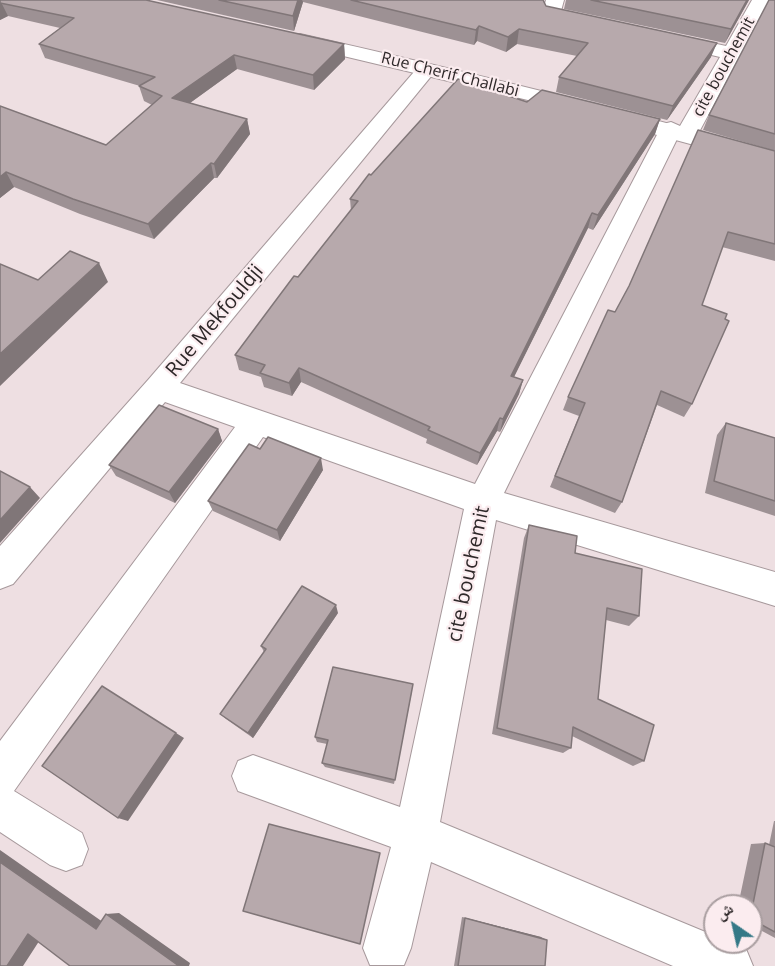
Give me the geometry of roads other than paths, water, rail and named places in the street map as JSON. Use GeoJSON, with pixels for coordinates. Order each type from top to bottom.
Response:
{"type":"FeatureCollection","features":[{"type":"Feature","properties":{"kind":"street"},"geometry":{"type":"LineString","coordinates":[[555,0],[551,14],[607,26]]}},
{"type":"Feature","properties":{"kind":"street","name":"cite bouchemit"},"geometry":{"type":"LineString","coordinates":[[387,948],[416,834],[483,501],[679,131],[731,53],[761,0]]}},
{"type":"Feature","properties":{"kind":"street","name":"Rue Cherif Challabi"},"geometry":{"type":"LineString","coordinates":[[276,35],[427,69],[679,131],[775,160]]}},
{"type":"Feature","properties":{"kind":"street"},"geometry":{"type":"LineString","coordinates":[[652,36],[731,53]]}},
{"type":"Feature","properties":{"kind":"street","name":"Rue Mekfouldji"},"geometry":{"type":"LineString","coordinates":[[0,572],[159,388],[427,69]]}},
{"type":"Feature","properties":{"kind":"street"},"geometry":{"type":"LineString","coordinates":[[159,388],[483,501],[775,589]]}},
{"type":"Feature","properties":{"kind":"street"},"geometry":{"type":"LineString","coordinates":[[0,776],[257,422]]}},
{"type":"Feature","properties":{"kind":"street"},"geometry":{"type":"LineString","coordinates":[[253,776],[416,834],[729,966]]}},
{"type":"Feature","properties":{"kind":"street"},"geometry":{"type":"LineString","coordinates":[[0,807],[66,849]]}}]}
